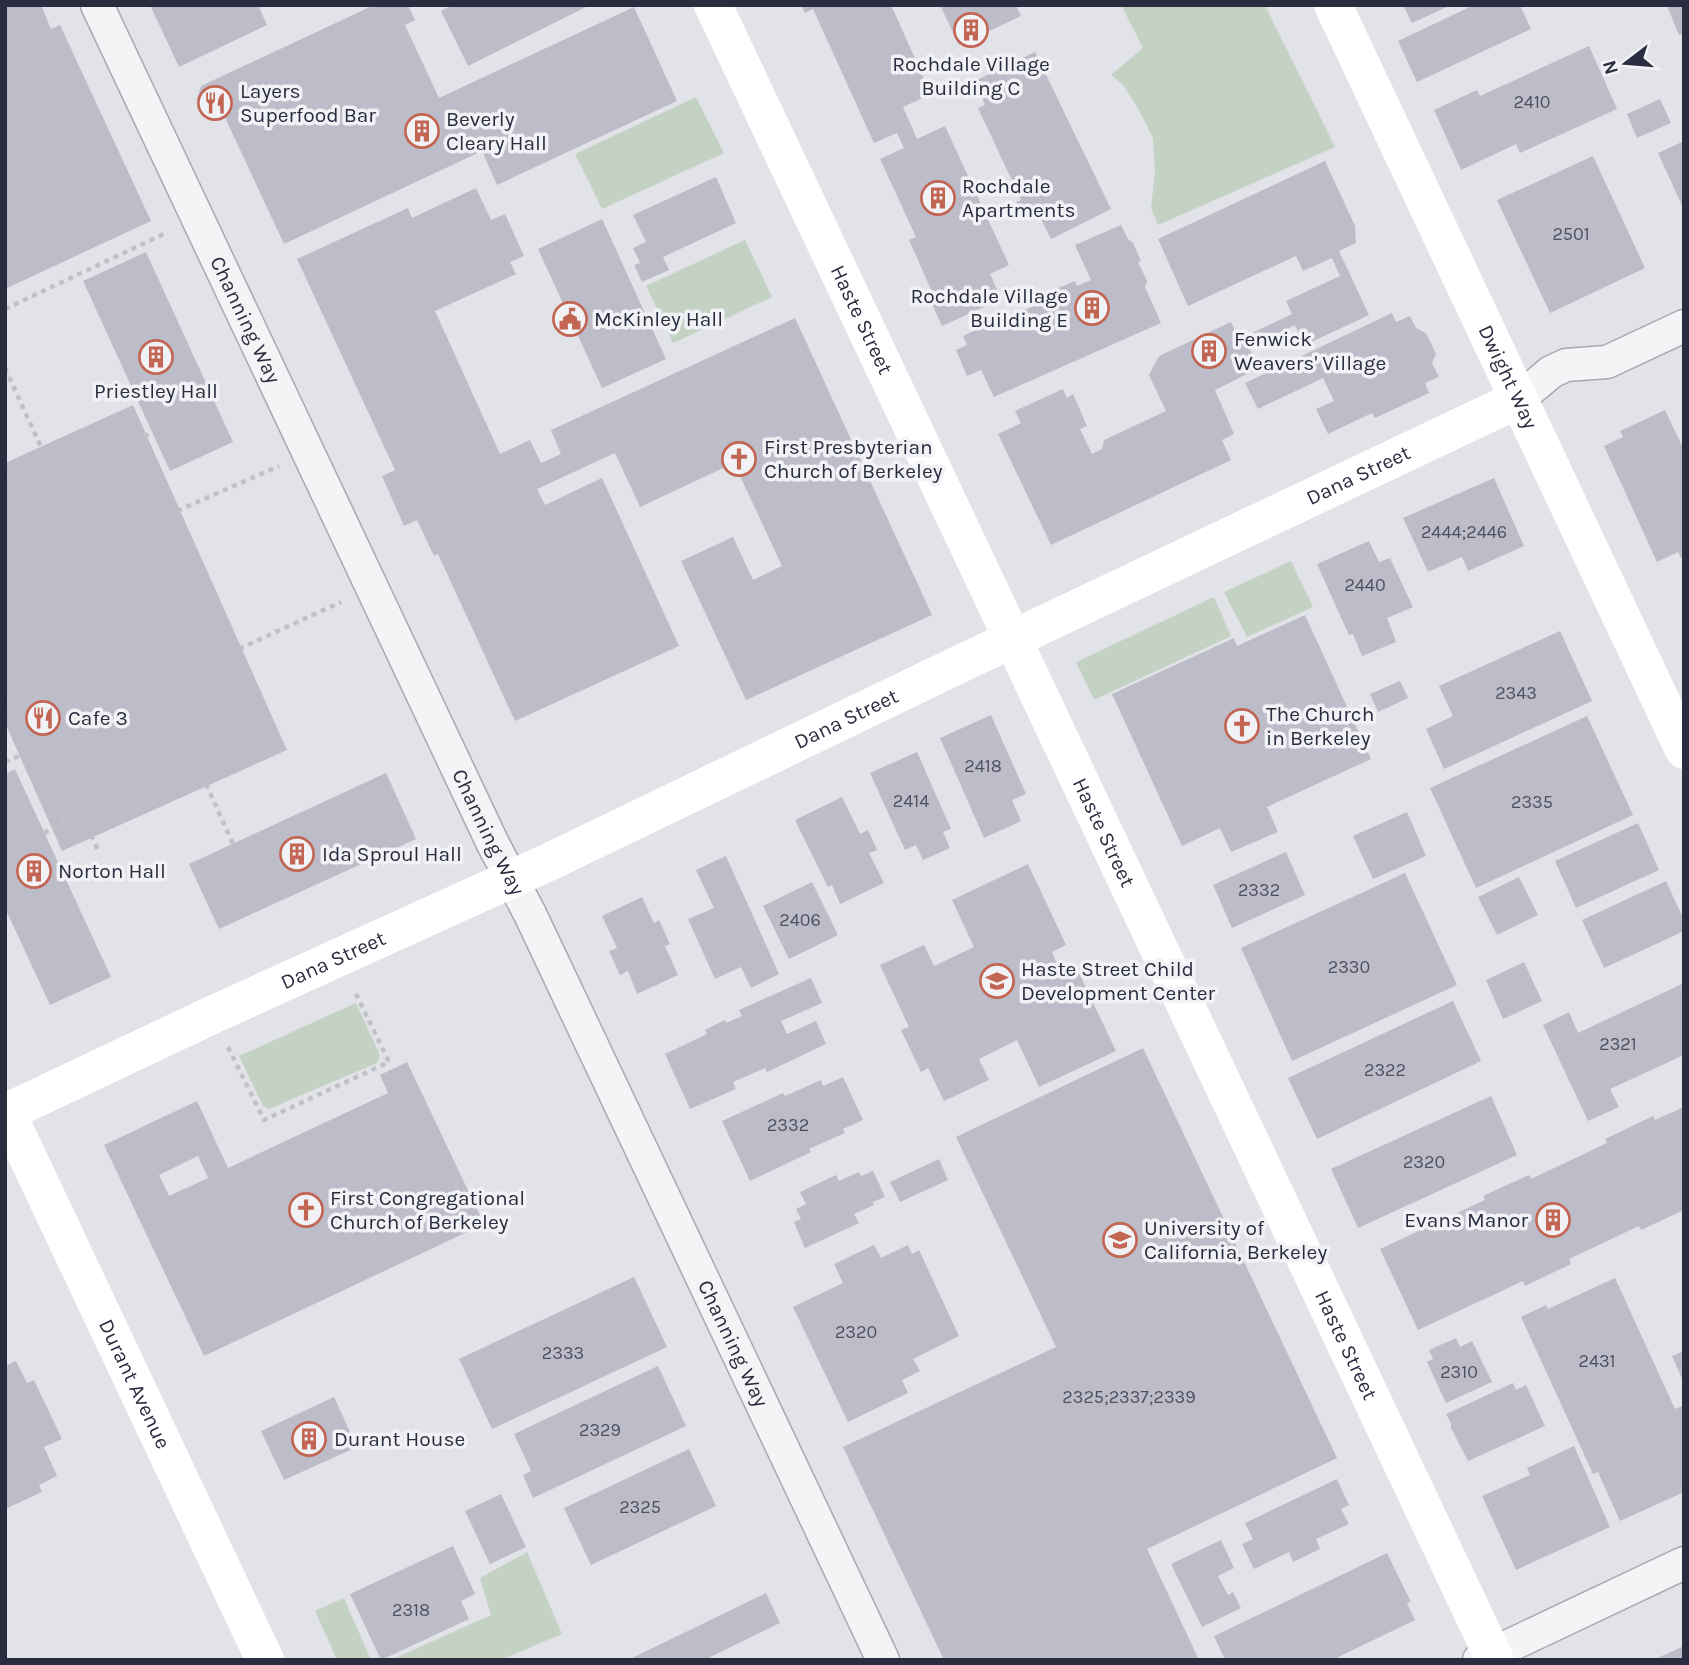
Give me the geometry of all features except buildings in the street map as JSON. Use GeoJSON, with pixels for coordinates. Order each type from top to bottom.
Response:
{"type":"FeatureCollection","features":[{"type":"Feature","properties":{"kind":"main road","name":"Haste Street"},"geometry":{"type":"LineString","coordinates":[[713,5],[1488,1658]]}},
{"type":"Feature","properties":{"kind":"main road","name":"Dwight Way"},"geometry":{"type":"LineString","coordinates":[[1333,5],[1684,750]]}},
{"type":"Feature","properties":{"kind":"main road","name":"Dana Street"},"geometry":{"type":"LineString","coordinates":[[6,1112],[511,879],[1519,399]]}},
{"type":"Feature","properties":{"kind":"main road","name":"Durant Avenue"},"geometry":{"type":"LineString","coordinates":[[6,1112],[265,1660]]}},
{"type":"Feature","properties":{"kind":"street","name":"Channing Way"},"geometry":{"type":"LineString","coordinates":[[97,5],[883,1660]]}},
{"type":"Feature","properties":{"kind":"street","name":"Dana Street"},"geometry":{"type":"LineString","coordinates":[[1519,399],[1551,372],[1566,365],[1607,362],[1684,326]]}},
{"type":"Feature","properties":{"kind":"street"},"geometry":{"type":"LineString","coordinates":[[1488,1658],[1684,1563]]}},
{"type":"Feature","properties":{"kind":"path"},"geometry":{"type":"LineString","coordinates":[[5,309],[197,218]]}},
{"type":"Feature","properties":{"kind":"path"},"geometry":{"type":"LineString","coordinates":[[5,368],[46,458]]}},
{"type":"Feature","properties":{"kind":"path"},"geometry":{"type":"LineString","coordinates":[[5,477],[126,422],[272,744],[69,833],[5,696]]}},
{"type":"Feature","properties":{"kind":"path"},"geometry":{"type":"LineString","coordinates":[[135,441],[152,432]]}},
{"type":"Feature","properties":{"kind":"path"},"geometry":{"type":"LineString","coordinates":[[168,515],[308,453]]}},
{"type":"Feature","properties":{"kind":"path"},"geometry":{"type":"LineString","coordinates":[[230,653],[372,588]]}},
{"type":"Feature","properties":{"kind":"path"},"geometry":{"type":"LineString","coordinates":[[5,762],[31,751]]}},
{"type":"Feature","properties":{"kind":"path"},"geometry":{"type":"LineString","coordinates":[[201,775],[233,844]]}},
{"type":"Feature","properties":{"kind":"path"},"geometry":{"type":"LineString","coordinates":[[44,833],[65,823]]}},
{"type":"Feature","properties":{"kind":"path"},"geometry":{"type":"LineString","coordinates":[[87,825],[99,853]]}},
{"type":"Feature","properties":{"kind":"path"},"geometry":{"type":"LineString","coordinates":[[212,1015],[264,1120],[389,1062],[338,957]]}},
{"type":"Feature","properties":{"kind":"green space"},"geometry":{"type":"Polygon","coordinates":[[[1121,5],[1265,5],[1335,147],[1158,225],[1151,208],[1155,172],[1153,138],[1123,85],[1111,75],[1143,48],[1121,5]]]}},
{"type":"Feature","properties":{"kind":"green space"},"geometry":{"type":"Polygon","coordinates":[[[696,97],[724,153],[602,209],[575,154],[696,97]]]}},
{"type":"Feature","properties":{"kind":"green space"},"geometry":{"type":"Polygon","coordinates":[[[745,240],[772,297],[673,343],[646,286],[745,240]]]}},
{"type":"Feature","properties":{"kind":"green space"},"geometry":{"type":"Polygon","coordinates":[[[1291,561],[1313,607],[1247,637],[1224,592],[1291,561]]]}},
{"type":"Feature","properties":{"kind":"green space"},"geometry":{"type":"Polygon","coordinates":[[[1214,597],[1231,636],[1094,700],[1076,662],[1214,597]]]}},
{"type":"Feature","properties":{"kind":"green space"},"geometry":{"type":"Polygon","coordinates":[[[356,1003],[380,1055],[377,1063],[269,1109],[263,1106],[239,1056],[356,1003]]]}},
{"type":"Feature","properties":{"kind":"green space"},"geometry":{"type":"Polygon","coordinates":[[[527,1552],[562,1634],[500,1660],[391,1660],[491,1615],[480,1578],[527,1552]]]}},
{"type":"Feature","properties":{"kind":"green space"},"geometry":{"type":"Polygon","coordinates":[[[344,1598],[371,1660],[337,1660],[315,1611],[344,1598]]]}},
{"type":"Feature","properties":{"kind":"place","name":"Rochdale Village Building C"},"geometry":{"type":"Point","coordinates":[971,30]}},
{"type":"Feature","properties":{"kind":"place","name":"Layers Superfood Bar"},"geometry":{"type":"Point","coordinates":[215,103]}},
{"type":"Feature","properties":{"kind":"place","name":"Beverly Cleary Hall"},"geometry":{"type":"Point","coordinates":[422,131]}},
{"type":"Feature","properties":{"kind":"place","name":"Rochdale Apartments"},"geometry":{"type":"Point","coordinates":[938,198]}},
{"type":"Feature","properties":{"kind":"place","name":"Rochdale Village Building E"},"geometry":{"type":"Point","coordinates":[1092,308]}},
{"type":"Feature","properties":{"kind":"place","name":"McKinley Hall"},"geometry":{"type":"Point","coordinates":[570,319]}},
{"type":"Feature","properties":{"kind":"place","name":"Fenwick Weavers' Village"},"geometry":{"type":"Point","coordinates":[1209,351]}},
{"type":"Feature","properties":{"kind":"place","name":"Priestley Hall"},"geometry":{"type":"Point","coordinates":[156,357]}},
{"type":"Feature","properties":{"kind":"place","name":"First Presbyterian Church of Berkeley"},"geometry":{"type":"Point","coordinates":[739,459]}},
{"type":"Feature","properties":{"kind":"place","name":"Cafe 3"},"geometry":{"type":"Point","coordinates":[43,718]}},
{"type":"Feature","properties":{"kind":"place","name":"The Church in Berkeley"},"geometry":{"type":"Point","coordinates":[1242,726]}},
{"type":"Feature","properties":{"kind":"place","name":"Ida Sproul Hall"},"geometry":{"type":"Point","coordinates":[297,854]}},
{"type":"Feature","properties":{"kind":"place","name":"Norton Hall"},"geometry":{"type":"Point","coordinates":[34,871]}},
{"type":"Feature","properties":{"kind":"place","name":"Haste Street Child Development Center"},"geometry":{"type":"Point","coordinates":[997,981]}},
{"type":"Feature","properties":{"kind":"place","name":"First Congregational Church of Berkeley"},"geometry":{"type":"Point","coordinates":[306,1210]}},
{"type":"Feature","properties":{"kind":"place","name":"Evans Manor"},"geometry":{"type":"Point","coordinates":[1553,1220]}},
{"type":"Feature","properties":{"kind":"place","name":"University of California, Berkeley"},"geometry":{"type":"Point","coordinates":[1120,1240]}},
{"type":"Feature","properties":{"kind":"place","name":"Durant House"},"geometry":{"type":"Point","coordinates":[309,1439]}}]}
